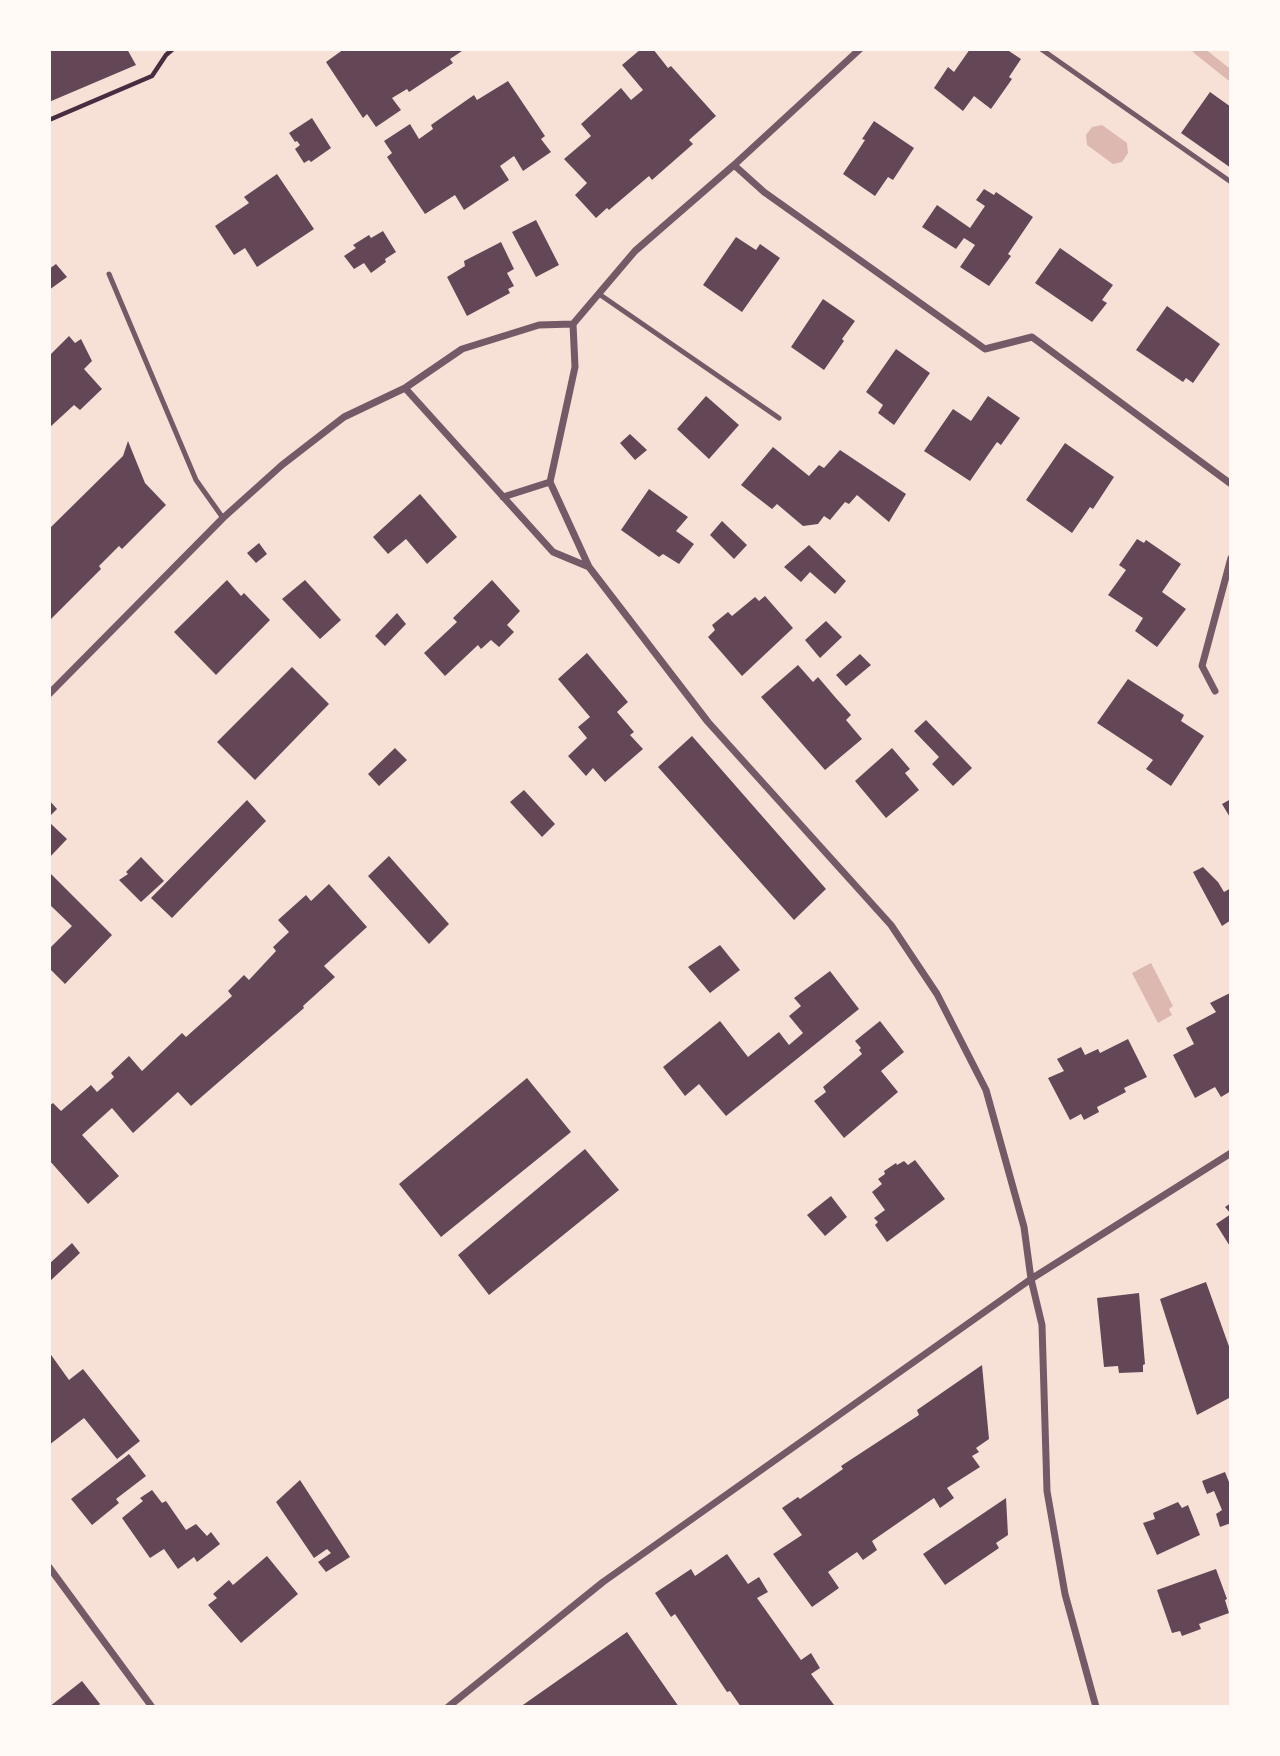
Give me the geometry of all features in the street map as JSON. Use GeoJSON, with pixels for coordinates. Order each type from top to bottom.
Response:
{"type":"FeatureCollection","features":[{"type":"Feature","properties":{"kind":"street"},"geometry":{"type":"LineString","coordinates":[[860,49],[734,165],[635,251],[573,324],[575,367],[550,482],[589,567],[708,722],[891,925],[937,994],[986,1090],[1024,1227],[1031,1279],[1042,1325],[1047,1491],[1065,1594],[1096,1707]]}},
{"type":"Feature","properties":{"kind":"street"},"geometry":{"type":"LineString","coordinates":[[734,165],[764,191],[985,349],[1032,337],[1231,484]]}},
{"type":"Feature","properties":{"kind":"street"},"geometry":{"type":"LineString","coordinates":[[49,694],[223,518],[282,465],[344,417],[405,388],[462,349],[540,325],[573,324]]}},
{"type":"Feature","properties":{"kind":"street"},"geometry":{"type":"LineString","coordinates":[[405,388],[553,552],[589,567]]}},
{"type":"Feature","properties":{"kind":"street"},"geometry":{"type":"LineString","coordinates":[[503,496],[550,482]]}},
{"type":"Feature","properties":{"kind":"street"},"geometry":{"type":"LineString","coordinates":[[1215,691],[1202,666],[1231,558]]}},
{"type":"Feature","properties":{"kind":"street"},"geometry":{"type":"LineString","coordinates":[[448,1707],[603,1582],[1031,1279],[1231,1153]]}},
{"type":"Feature","properties":{"kind":"street"},"geometry":{"type":"LineString","coordinates":[[49,1567],[152,1707]]}},
{"type":"Feature","properties":{"kind":"lane"},"geometry":{"type":"LineString","coordinates":[[1041,49],[1231,182]]}},
{"type":"Feature","properties":{"kind":"lane"},"geometry":{"type":"LineString","coordinates":[[109,274],[196,480],[223,518]]}},
{"type":"Feature","properties":{"kind":"lane"},"geometry":{"type":"LineString","coordinates":[[599,294],[779,418]]}},
{"type":"Feature","properties":{"kind":"path"},"geometry":{"type":"LineString","coordinates":[[49,120],[152,76],[173,49]]}},
{"type":"Feature","properties":{"kind":"shaded area"},"geometry":{"type":"Polygon","coordinates":[[[1102,125],[1127,143],[1128,153],[1122,162],[1113,164],[1087,145],[1086,135],[1092,127],[1102,125]]]}},
{"type":"Feature","properties":{"kind":"shaded area"},"geometry":{"type":"Polygon","coordinates":[[[1151,963],[1173,1006],[1169,1009],[1172,1015],[1158,1023],[1132,973],[1151,963]]]}},
{"type":"Feature","properties":{"kind":"building"},"geometry":{"type":"Polygon","coordinates":[[[49,49],[127,49],[136,65],[49,102],[49,49]]]}},
{"type":"Feature","properties":{"kind":"building"},"geometry":{"type":"Polygon","coordinates":[[[344,49],[465,49],[450,59],[453,63],[409,92],[407,89],[392,98],[401,110],[376,127],[367,114],[363,118],[326,62],[344,49]]]}},
{"type":"Feature","properties":{"kind":"building"},"geometry":{"type":"Polygon","coordinates":[[[641,49],[653,49],[716,116],[689,140],[693,144],[652,180],[649,176],[596,218],[575,195],[587,183],[564,159],[591,136],[581,124],[621,88],[631,100],[643,90],[622,65],[641,49]]]}},
{"type":"Feature","properties":{"kind":"building"},"geometry":{"type":"Polygon","coordinates":[[[970,49],[1006,49],[1021,59],[1009,77],[1012,79],[991,109],[974,96],[963,111],[934,88],[948,67],[954,72],[970,49]]]}},
{"type":"Feature","properties":{"kind":"building"},"geometry":{"type":"Polygon","coordinates":[[[508,81],[545,136],[541,139],[551,152],[523,171],[514,156],[500,166],[509,180],[464,210],[455,195],[425,214],[387,157],[392,153],[384,141],[410,124],[419,139],[433,129],[431,125],[474,95],[477,100],[508,81]]]}},
{"type":"Feature","properties":{"kind":"building"},"geometry":{"type":"Polygon","coordinates":[[[1210,92],[1231,107],[1231,168],[1181,133],[1210,92]]]}},
{"type":"Feature","properties":{"kind":"building"},"geometry":{"type":"Polygon","coordinates":[[[312,118],[331,148],[311,162],[309,160],[304,163],[295,149],[300,145],[289,133],[312,118]]]}},
{"type":"Feature","properties":{"kind":"building"},"geometry":{"type":"Polygon","coordinates":[[[874,121],[914,148],[893,180],[888,177],[875,196],[843,174],[874,121]]]}},
{"type":"Feature","properties":{"kind":"building"},"geometry":{"type":"Polygon","coordinates":[[[277,174],[314,229],[257,267],[245,248],[234,255],[215,226],[249,203],[244,197],[277,174]]]}},
{"type":"Feature","properties":{"kind":"building"},"geometry":{"type":"Polygon","coordinates":[[[984,189],[994,195],[996,192],[1033,217],[1008,254],[1011,256],[989,286],[960,267],[975,245],[964,238],[956,249],[922,227],[937,205],[970,228],[985,206],[976,200],[984,189]]]}},
{"type":"Feature","properties":{"kind":"building"},"geometry":{"type":"Polygon","coordinates":[[[536,220],[559,265],[536,277],[512,232],[536,220]]]}},
{"type":"Feature","properties":{"kind":"building"},"geometry":{"type":"Polygon","coordinates":[[[383,231],[396,252],[371,273],[364,263],[354,269],[344,256],[356,248],[353,245],[369,235],[371,238],[383,231]]]}},
{"type":"Feature","properties":{"kind":"building"},"geometry":{"type":"Polygon","coordinates":[[[736,237],[756,250],[760,244],[780,258],[742,312],[703,285],[736,237]]]}},
{"type":"Feature","properties":{"kind":"building"},"geometry":{"type":"Polygon","coordinates":[[[501,242],[514,269],[507,273],[514,286],[508,289],[510,293],[467,316],[447,277],[465,266],[464,261],[501,242]]]}},
{"type":"Feature","properties":{"kind":"building"},"geometry":{"type":"Polygon","coordinates":[[[1060,248],[1113,285],[1102,300],[1107,303],[1092,322],[1035,283],[1060,248]]]}},
{"type":"Feature","properties":{"kind":"building"},"geometry":{"type":"Polygon","coordinates":[[[56,264],[67,277],[49,290],[49,269],[56,264]]]}},
{"type":"Feature","properties":{"kind":"building"},"geometry":{"type":"Polygon","coordinates":[[[823,299],[855,321],[824,370],[791,347],[823,299]]]}},
{"type":"Feature","properties":{"kind":"building"},"geometry":{"type":"Polygon","coordinates":[[[1167,306],[1220,344],[1193,383],[1186,378],[1183,382],[1136,350],[1167,306]]]}},
{"type":"Feature","properties":{"kind":"building"},"geometry":{"type":"Polygon","coordinates":[[[69,336],[75,343],[81,339],[92,361],[84,369],[102,389],[80,410],[74,405],[49,428],[49,356],[69,336]]]}},
{"type":"Feature","properties":{"kind":"building"},"geometry":{"type":"Polygon","coordinates":[[[896,349],[930,373],[894,425],[878,413],[883,405],[866,392],[896,349]]]}},
{"type":"Feature","properties":{"kind":"building"},"geometry":{"type":"Polygon","coordinates":[[[706,396],[739,425],[709,459],[677,429],[706,396]]]}},
{"type":"Feature","properties":{"kind":"building"},"geometry":{"type":"Polygon","coordinates":[[[988,396],[1020,418],[1001,445],[997,442],[970,481],[924,451],[953,409],[971,421],[988,396]]]}},
{"type":"Feature","properties":{"kind":"building"},"geometry":{"type":"Polygon","coordinates":[[[630,434],[647,450],[635,460],[620,443],[630,434]]]}},
{"type":"Feature","properties":{"kind":"building"},"geometry":{"type":"Polygon","coordinates":[[[128,441],[145,483],[166,505],[122,549],[119,546],[99,566],[101,569],[49,621],[49,529],[123,456],[128,441]]]}},
{"type":"Feature","properties":{"kind":"building"},"geometry":{"type":"Polygon","coordinates":[[[1065,443],[1114,477],[1093,509],[1090,507],[1072,533],[1026,500],[1065,443]]]}},
{"type":"Feature","properties":{"kind":"building"},"geometry":{"type":"Polygon","coordinates":[[[773,447],[809,476],[819,465],[824,468],[840,450],[906,494],[889,522],[857,495],[849,504],[845,502],[830,520],[824,516],[818,524],[803,526],[777,504],[772,509],[741,485],[773,447]]]}},
{"type":"Feature","properties":{"kind":"building"},"geometry":{"type":"Polygon","coordinates":[[[649,489],[688,517],[676,531],[694,544],[679,564],[663,554],[659,557],[621,530],[649,489]]]}},
{"type":"Feature","properties":{"kind":"building"},"geometry":{"type":"Polygon","coordinates":[[[420,494],[457,537],[427,564],[406,539],[388,554],[373,537],[420,494]]]}},
{"type":"Feature","properties":{"kind":"building"},"geometry":{"type":"Polygon","coordinates":[[[722,521],[747,545],[734,559],[710,535],[722,521]]]}},
{"type":"Feature","properties":{"kind":"building"},"geometry":{"type":"Polygon","coordinates":[[[1137,539],[1144,543],[1146,540],[1181,564],[1162,592],[1186,609],[1157,647],[1135,631],[1143,618],[1108,595],[1126,570],[1119,565],[1137,539]]]}},
{"type":"Feature","properties":{"kind":"building"},"geometry":{"type":"Polygon","coordinates":[[[259,543],[267,554],[256,563],[247,553],[259,543]]]}},
{"type":"Feature","properties":{"kind":"building"},"geometry":{"type":"Polygon","coordinates":[[[809,545],[846,581],[835,594],[810,572],[801,582],[784,567],[809,545]]]}},
{"type":"Feature","properties":{"kind":"building"},"geometry":{"type":"Polygon","coordinates":[[[227,580],[241,596],[244,593],[270,620],[216,675],[174,632],[227,580]]]}},
{"type":"Feature","properties":{"kind":"building"},"geometry":{"type":"Polygon","coordinates":[[[305,580],[341,620],[320,639],[282,599],[305,580]]]}},
{"type":"Feature","properties":{"kind":"building"},"geometry":{"type":"Polygon","coordinates":[[[492,580],[520,611],[507,625],[514,632],[499,647],[491,640],[481,649],[478,645],[445,676],[424,653],[457,622],[453,618],[492,580]]]}},
{"type":"Feature","properties":{"kind":"building"},"geometry":{"type":"Polygon","coordinates":[[[765,596],[793,628],[742,676],[708,637],[715,630],[712,625],[728,612],[732,616],[755,597],[759,601],[765,596]]]}},
{"type":"Feature","properties":{"kind":"building"},"geometry":{"type":"Polygon","coordinates":[[[397,613],[406,624],[385,646],[375,636],[397,613]]]}},
{"type":"Feature","properties":{"kind":"building"},"geometry":{"type":"Polygon","coordinates":[[[826,621],[842,637],[820,658],[805,640],[826,621]]]}},
{"type":"Feature","properties":{"kind":"building"},"geometry":{"type":"Polygon","coordinates":[[[587,653],[628,702],[617,712],[634,732],[630,735],[643,749],[605,782],[593,768],[586,776],[568,756],[587,738],[578,727],[590,717],[558,679],[587,653]]]}},
{"type":"Feature","properties":{"kind":"building"},"geometry":{"type":"Polygon","coordinates":[[[860,654],[871,665],[846,686],[836,675],[860,654]]]}},
{"type":"Feature","properties":{"kind":"building"},"geometry":{"type":"Polygon","coordinates":[[[798,665],[813,682],[818,677],[851,715],[846,720],[862,739],[825,770],[761,697],[798,665]]]}},
{"type":"Feature","properties":{"kind":"building"},"geometry":{"type":"Polygon","coordinates":[[[292,667],[329,704],[255,780],[217,742],[292,667]]]}},
{"type":"Feature","properties":{"kind":"building"},"geometry":{"type":"Polygon","coordinates":[[[1128,679],[1184,715],[1181,721],[1204,736],[1171,786],[1146,769],[1153,760],[1097,723],[1128,679]]]}},
{"type":"Feature","properties":{"kind":"building"},"geometry":{"type":"Polygon","coordinates":[[[926,720],[972,768],[953,786],[932,764],[939,757],[914,731],[926,720]]]}},
{"type":"Feature","properties":{"kind":"building"},"geometry":{"type":"Polygon","coordinates":[[[692,736],[826,889],[794,920],[658,767],[692,736]]]}},
{"type":"Feature","properties":{"kind":"building"},"geometry":{"type":"Polygon","coordinates":[[[395,748],[407,760],[379,786],[368,774],[395,748]]]}},
{"type":"Feature","properties":{"kind":"building"},"geometry":{"type":"Polygon","coordinates":[[[892,748],[910,769],[905,773],[919,790],[886,818],[855,781],[892,748]]]}},
{"type":"Feature","properties":{"kind":"building"},"geometry":{"type":"Polygon","coordinates":[[[524,790],[555,824],[542,837],[510,802],[524,790]]]}},
{"type":"Feature","properties":{"kind":"building"},"geometry":{"type":"Polygon","coordinates":[[[1231,799],[1231,819],[1222,804],[1231,799]]]}},
{"type":"Feature","properties":{"kind":"building"},"geometry":{"type":"Polygon","coordinates":[[[49,800],[57,809],[49,817],[49,800]]]}},
{"type":"Feature","properties":{"kind":"building"},"geometry":{"type":"Polygon","coordinates":[[[247,800],[266,821],[172,918],[151,898],[247,800]]]}},
{"type":"Feature","properties":{"kind":"building"},"geometry":{"type":"Polygon","coordinates":[[[49,822],[67,839],[49,858],[49,822]]]}},
{"type":"Feature","properties":{"kind":"building"},"geometry":{"type":"Polygon","coordinates":[[[389,856],[449,924],[429,944],[368,876],[389,856]]]}},
{"type":"Feature","properties":{"kind":"building"},"geometry":{"type":"Polygon","coordinates":[[[141,857],[164,881],[141,902],[119,880],[128,874],[126,872],[141,857]]]}},
{"type":"Feature","properties":{"kind":"building"},"geometry":{"type":"Polygon","coordinates":[[[1203,867],[1224,892],[1231,888],[1231,920],[1222,926],[1193,872],[1203,867]]]}},
{"type":"Feature","properties":{"kind":"building"},"geometry":{"type":"Polygon","coordinates":[[[49,872],[112,935],[65,984],[49,968],[49,949],[72,926],[49,904],[49,872]]]}},
{"type":"Feature","properties":{"kind":"building"},"geometry":{"type":"Polygon","coordinates":[[[329,884],[367,927],[324,966],[335,977],[303,1006],[304,1008],[191,1106],[178,1092],[133,1133],[112,1108],[82,1135],[119,1176],[88,1204],[49,1160],[49,1106],[53,1103],[61,1111],[91,1085],[97,1092],[114,1077],[111,1073],[129,1056],[142,1071],[182,1033],[186,1037],[232,996],[228,991],[244,975],[249,980],[276,951],[273,947],[289,932],[278,920],[306,895],[311,901],[329,884]]]}},
{"type":"Feature","properties":{"kind":"building"},"geometry":{"type":"Polygon","coordinates":[[[720,945],[740,970],[710,993],[688,967],[720,945]]]}},
{"type":"Feature","properties":{"kind":"building"},"geometry":{"type":"Polygon","coordinates":[[[830,971],[859,1009],[726,1116],[699,1084],[685,1096],[663,1067],[720,1021],[748,1057],[779,1032],[789,1045],[803,1033],[789,1016],[801,1006],[794,998],[830,971]]]}},
{"type":"Feature","properties":{"kind":"building"},"geometry":{"type":"Polygon","coordinates":[[[1230,993],[1231,1091],[1221,1097],[1215,1087],[1195,1098],[1173,1055],[1194,1044],[1186,1028],[1216,1012],[1210,1003],[1230,993]]]}},
{"type":"Feature","properties":{"kind":"building"},"geometry":{"type":"Polygon","coordinates":[[[880,1021],[904,1052],[881,1071],[898,1092],[844,1138],[814,1101],[826,1092],[823,1087],[862,1054],[855,1041],[880,1021]]]}},
{"type":"Feature","properties":{"kind":"building"},"geometry":{"type":"Polygon","coordinates":[[[1128,1039],[1147,1077],[1124,1088],[1126,1092],[1097,1107],[1099,1112],[1084,1120],[1081,1114],[1070,1120],[1048,1078],[1064,1071],[1057,1059],[1081,1047],[1085,1055],[1098,1049],[1100,1053],[1128,1039]]]}},
{"type":"Feature","properties":{"kind":"building"},"geometry":{"type":"Polygon","coordinates":[[[527,1078],[571,1132],[441,1237],[399,1184],[527,1078]]]}},
{"type":"Feature","properties":{"kind":"building"},"geometry":{"type":"Polygon","coordinates":[[[585,1149],[619,1190],[489,1295],[458,1255],[585,1149]]]}},
{"type":"Feature","properties":{"kind":"building"},"geometry":{"type":"Polygon","coordinates":[[[915,1160],[945,1199],[887,1242],[875,1225],[878,1222],[874,1218],[885,1210],[872,1192],[882,1184],[878,1179],[885,1174],[884,1171],[896,1163],[897,1165],[904,1161],[908,1165],[915,1160]]]}},
{"type":"Feature","properties":{"kind":"building"},"geometry":{"type":"Polygon","coordinates":[[[831,1196],[847,1217],[825,1236],[807,1215],[831,1196]]]}},
{"type":"Feature","properties":{"kind":"building"},"geometry":{"type":"Polygon","coordinates":[[[1231,1203],[1231,1214],[1225,1207],[1231,1203]]]}},
{"type":"Feature","properties":{"kind":"building"},"geometry":{"type":"Polygon","coordinates":[[[1231,1214],[1231,1248],[1216,1224],[1231,1214]]]}},
{"type":"Feature","properties":{"kind":"building"},"geometry":{"type":"Polygon","coordinates":[[[72,1243],[80,1253],[49,1282],[49,1264],[72,1243]]]}},
{"type":"Feature","properties":{"kind":"building"},"geometry":{"type":"Polygon","coordinates":[[[1206,1282],[1231,1352],[1231,1397],[1197,1415],[1160,1299],[1206,1282]]]}},
{"type":"Feature","properties":{"kind":"building"},"geometry":{"type":"Polygon","coordinates":[[[1139,1293],[1145,1364],[1143,1372],[1119,1373],[1118,1366],[1104,1367],[1097,1298],[1139,1293]]]}},
{"type":"Feature","properties":{"kind":"building"},"geometry":{"type":"Polygon","coordinates":[[[49,1352],[69,1380],[83,1369],[140,1441],[117,1459],[84,1418],[49,1445],[49,1352]]]}},
{"type":"Feature","properties":{"kind":"building"},"geometry":{"type":"Polygon","coordinates":[[[982,1365],[989,1439],[976,1448],[979,1452],[972,1456],[980,1467],[947,1488],[954,1498],[940,1508],[934,1498],[872,1541],[877,1550],[863,1560],[857,1552],[828,1572],[839,1588],[812,1607],[773,1554],[802,1535],[782,1508],[798,1497],[800,1499],[843,1469],[841,1466],[919,1415],[917,1410],[982,1365]]]}},
{"type":"Feature","properties":{"kind":"building"},"geometry":{"type":"Polygon","coordinates":[[[129,1454],[146,1476],[116,1499],[119,1503],[92,1525],[71,1499],[129,1454]]]}},
{"type":"Feature","properties":{"kind":"building"},"geometry":{"type":"Polygon","coordinates":[[[1225,1472],[1231,1487],[1231,1523],[1220,1527],[1216,1514],[1222,1510],[1214,1491],[1207,1494],[1202,1481],[1225,1472]]]}},
{"type":"Feature","properties":{"kind":"building"},"geometry":{"type":"Polygon","coordinates":[[[300,1480],[350,1557],[326,1572],[318,1562],[331,1553],[327,1549],[314,1558],[276,1502],[300,1480]]]}},
{"type":"Feature","properties":{"kind":"building"},"geometry":{"type":"Polygon","coordinates":[[[152,1490],[162,1503],[166,1501],[186,1530],[196,1524],[207,1536],[211,1532],[220,1544],[197,1562],[194,1557],[178,1569],[164,1549],[150,1558],[122,1518],[143,1501],[140,1498],[152,1490]]]}},
{"type":"Feature","properties":{"kind":"building"},"geometry":{"type":"Polygon","coordinates":[[[1006,1498],[1008,1535],[996,1543],[999,1548],[945,1585],[923,1554],[1006,1498]]]}},
{"type":"Feature","properties":{"kind":"building"},"geometry":{"type":"Polygon","coordinates":[[[1178,1502],[1182,1508],[1188,1505],[1200,1535],[1157,1555],[1143,1523],[1155,1519],[1153,1513],[1178,1502]]]}},
{"type":"Feature","properties":{"kind":"building"},"geometry":{"type":"Polygon","coordinates":[[[727,1554],[748,1584],[759,1577],[768,1592],[757,1598],[801,1660],[811,1653],[820,1668],[811,1674],[834,1705],[741,1707],[730,1691],[727,1692],[675,1614],[671,1617],[655,1593],[691,1569],[695,1576],[727,1554]]]}},
{"type":"Feature","properties":{"kind":"building"},"geometry":{"type":"Polygon","coordinates":[[[267,1556],[298,1594],[241,1643],[208,1605],[217,1598],[213,1594],[229,1580],[233,1585],[267,1556]]]}},
{"type":"Feature","properties":{"kind":"building"},"geometry":{"type":"Polygon","coordinates":[[[1216,1569],[1229,1613],[1199,1624],[1201,1629],[1182,1636],[1180,1631],[1172,1633],[1157,1590],[1216,1569]]]}},
{"type":"Feature","properties":{"kind":"building"},"geometry":{"type":"Polygon","coordinates":[[[627,1632],[679,1707],[520,1707],[627,1632]]]}},
{"type":"Feature","properties":{"kind":"building"},"geometry":{"type":"Polygon","coordinates":[[[82,1681],[100,1704],[97,1707],[49,1707],[82,1681]]]}},
{"type":"Feature","properties":{"kind":"waterway"},"geometry":{"type":"LineString","coordinates":[[1197,49],[1231,76]]}}]}
